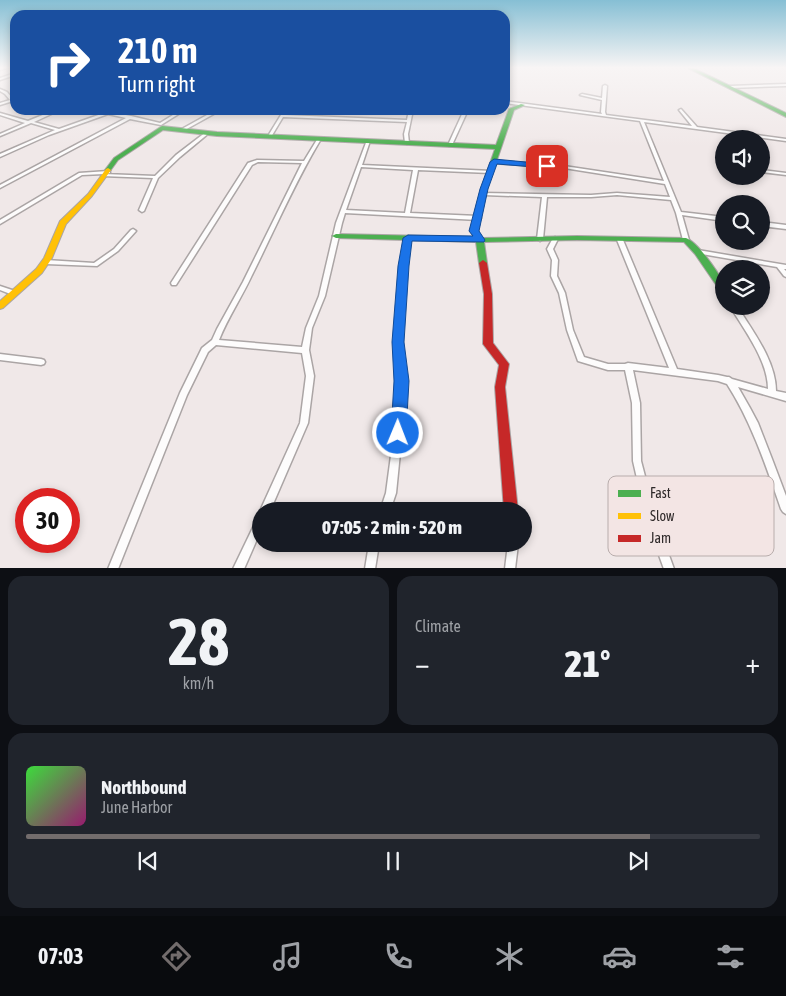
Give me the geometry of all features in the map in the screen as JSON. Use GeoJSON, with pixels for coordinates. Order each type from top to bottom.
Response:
{"type":"FeatureCollection","features":[{"type":"Feature","properties":{"kind":"street"},"geometry":{"type":"LineString","coordinates":[[604,95],[602,112],[605,116]]}},
{"type":"Feature","properties":{"kind":"street"},"geometry":{"type":"LineString","coordinates":[[745,95],[786,115]]}},
{"type":"Feature","properties":{"kind":"street"},"geometry":{"type":"LineString","coordinates":[[582,96],[604,99]]}},
{"type":"Feature","properties":{"kind":"street"},"geometry":{"type":"LineString","coordinates":[[510,103],[786,140]]}},
{"type":"Feature","properties":{"kind":"street"},"geometry":{"type":"LineString","coordinates":[[510,502],[500,387],[504,364],[488,344],[488,294],[480,240],[474,231],[490,172],[512,109],[523,105]]}},
{"type":"Feature","properties":{"kind":"street"},"geometry":{"type":"LineString","coordinates":[[681,110],[696,128]]}},
{"type":"Feature","properties":{"kind":"street"},"geometry":{"type":"LineString","coordinates":[[0,114],[60,130]]}},
{"type":"Feature","properties":{"kind":"street"},"geometry":{"type":"LineString","coordinates":[[0,135],[47,115]]}},
{"type":"Feature","properties":{"kind":"street"},"geometry":{"type":"LineString","coordinates":[[0,156],[60,130],[102,115]]}},
{"type":"Feature","properties":{"kind":"street"},"geometry":{"type":"LineString","coordinates":[[120,115],[162,126],[207,133],[500,147]]}},
{"type":"Feature","properties":{"kind":"street"},"geometry":{"type":"LineString","coordinates":[[0,306],[32,278],[46,262],[63,223],[85,200],[110,166],[124,153],[176,115]]}},
{"type":"Feature","properties":{"kind":"street"},"geometry":{"type":"LineString","coordinates":[[182,130],[210,115]]}},
{"type":"Feature","properties":{"kind":"street"},"geometry":{"type":"LineString","coordinates":[[407,143],[410,115]]}},
{"type":"Feature","properties":{"kind":"street"},"geometry":{"type":"LineString","coordinates":[[450,145],[464,115]]}},
{"type":"Feature","properties":{"kind":"street"},"geometry":{"type":"LineString","coordinates":[[270,136],[282,116],[408,121]]}},
{"type":"Feature","properties":{"kind":"street"},"geometry":{"type":"LineString","coordinates":[[0,187],[131,117]]}},
{"type":"Feature","properties":{"kind":"street"},"geometry":{"type":"LineString","coordinates":[[642,121],[679,213],[686,240],[698,252],[715,277]]}},
{"type":"Feature","properties":{"kind":"street"},"geometry":{"type":"LineString","coordinates":[[142,210],[156,177],[178,156],[207,133]]}},
{"type":"Feature","properties":{"kind":"street"},"geometry":{"type":"LineString","coordinates":[[113,568],[183,396],[205,350],[215,342],[305,162],[320,138]]}},
{"type":"Feature","properties":{"kind":"street"},"geometry":{"type":"LineString","coordinates":[[269,502],[304,423],[310,376],[305,350],[309,328],[322,296],[343,211],[368,141]]}},
{"type":"Feature","properties":{"kind":"street"},"geometry":{"type":"LineString","coordinates":[[174,283],[250,164],[257,161],[305,162]]}},
{"type":"Feature","properties":{"kind":"street"},"geometry":{"type":"LineString","coordinates":[[494,162],[564,167],[667,183]]}},
{"type":"Feature","properties":{"kind":"street"},"geometry":{"type":"LineString","coordinates":[[360,166],[490,172]]}},
{"type":"Feature","properties":{"kind":"street"},"geometry":{"type":"LineString","coordinates":[[407,215],[416,168]]}},
{"type":"Feature","properties":{"kind":"street"},"geometry":{"type":"LineString","coordinates":[[770,172],[786,174]]}},
{"type":"Feature","properties":{"kind":"street"},"geometry":{"type":"LineString","coordinates":[[0,222],[81,174],[106,173],[156,177]]}},
{"type":"Feature","properties":{"kind":"street"},"geometry":{"type":"LineString","coordinates":[[484,194],[626,194],[673,199]]}},
{"type":"Feature","properties":{"kind":"street"},"geometry":{"type":"LineString","coordinates":[[540,239],[546,195]]}},
{"type":"Feature","properties":{"kind":"street"},"geometry":{"type":"LineString","coordinates":[[343,211],[478,218]]}},
{"type":"Feature","properties":{"kind":"street"},"geometry":{"type":"LineString","coordinates":[[679,213],[715,218]]}},
{"type":"Feature","properties":{"kind":"street"},"geometry":{"type":"LineString","coordinates":[[770,225],[786,227]]}},
{"type":"Feature","properties":{"kind":"street"},"geometry":{"type":"LineString","coordinates":[[46,262],[95,265],[116,250],[133,232]]}},
{"type":"Feature","properties":{"kind":"street"},"geometry":{"type":"LineString","coordinates":[[336,236],[480,240],[686,240]]}},
{"type":"Feature","properties":{"kind":"street"},"geometry":{"type":"LineString","coordinates":[[388,502],[391,493],[398,433],[402,381],[398,342],[403,266],[408,238]]}},
{"type":"Feature","properties":{"kind":"street"},"geometry":{"type":"LineString","coordinates":[[555,239],[550,249],[555,260],[554,276],[562,293],[570,330],[580,358],[586,362],[608,367],[628,366],[729,380],[786,397]]}},
{"type":"Feature","properties":{"kind":"street"},"geometry":{"type":"LineString","coordinates":[[620,240],[676,373]]}},
{"type":"Feature","properties":{"kind":"street"},"geometry":{"type":"LineString","coordinates":[[698,252],[786,268]]}},
{"type":"Feature","properties":{"kind":"street"},"geometry":{"type":"LineString","coordinates":[[778,266],[786,275]]}},
{"type":"Feature","properties":{"kind":"street"},"geometry":{"type":"LineString","coordinates":[[0,288],[13,293]]}},
{"type":"Feature","properties":{"kind":"street"},"geometry":{"type":"LineString","coordinates":[[738,315],[759,350],[772,380],[772,393]]}},
{"type":"Feature","properties":{"kind":"street"},"geometry":{"type":"LineString","coordinates":[[215,342],[305,350]]}},
{"type":"Feature","properties":{"kind":"street"},"geometry":{"type":"LineString","coordinates":[[0,357],[40,362]]}},
{"type":"Feature","properties":{"kind":"street"},"geometry":{"type":"LineString","coordinates":[[628,366],[636,403],[637,461],[641,476]]}},
{"type":"Feature","properties":{"kind":"street"},"geometry":{"type":"LineString","coordinates":[[729,380],[738,393],[756,430],[773,476]]}},
{"type":"Feature","properties":{"kind":"street"},"geometry":{"type":"LineString","coordinates":[[738,393],[740,383]]}},
{"type":"Feature","properties":{"kind":"street"},"geometry":{"type":"LineString","coordinates":[[774,477],[786,509]]}},
{"type":"Feature","properties":{"kind":"street"},"geometry":{"type":"LineString","coordinates":[[238,568],[252,539]]}},
{"type":"Feature","properties":{"kind":"street"},"geometry":{"type":"LineString","coordinates":[[370,568],[373,552]]}},
{"type":"Feature","properties":{"kind":"street"},"geometry":{"type":"LineString","coordinates":[[510,568],[512,552]]}},
{"type":"Feature","properties":{"kind":"street"},"geometry":{"type":"LineString","coordinates":[[665,556],[669,568]]}},
{"type":"Feature","properties":{"kind":"traffic: fast"},"geometry":{"type":"LineString","coordinates":[[744,95],[786,115]]}},
{"type":"Feature","properties":{"kind":"traffic: fast"},"geometry":{"type":"LineString","coordinates":[[510,115],[512,109],[523,105]]}},
{"type":"Feature","properties":{"kind":"traffic: fast"},"geometry":{"type":"LineString","coordinates":[[483,263],[480,240],[474,231],[484,189],[510,115]]}},
{"type":"Feature","properties":{"kind":"traffic: fast"},"geometry":{"type":"LineString","coordinates":[[108,170],[116,159],[162,128],[217,134],[499,147]]}},
{"type":"Feature","properties":{"kind":"traffic: fast"},"geometry":{"type":"LineString","coordinates":[[336,236],[480,240],[577,238],[686,240],[698,252],[715,277]]}},
{"type":"Feature","properties":{"kind":"traffic: slow"},"geometry":{"type":"LineString","coordinates":[[0,306],[39,271],[48,258],[63,223],[90,195],[108,170]]}},
{"type":"Feature","properties":{"kind":"traffic: jam"},"geometry":{"type":"LineString","coordinates":[[483,263],[488,294],[488,344],[504,364],[500,387],[510,502]]}},
{"type":"Feature","properties":{"kind":"route"},"geometry":{"type":"LineString","coordinates":[[398,433],[402,381],[398,355],[399,321],[402,304],[403,266],[408,238],[480,240],[474,231],[484,189],[494,162],[547,166]]}}]}
